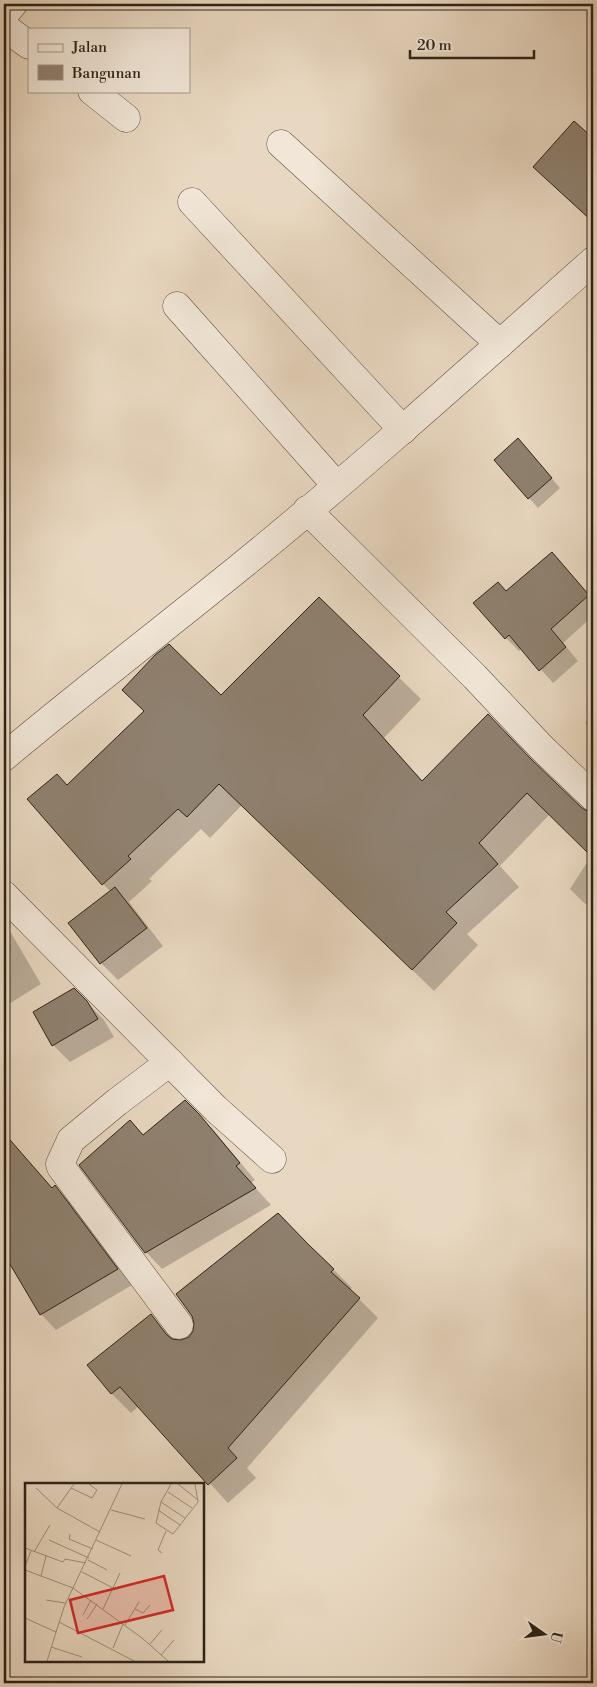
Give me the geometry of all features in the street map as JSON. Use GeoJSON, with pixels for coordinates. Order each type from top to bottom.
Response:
{"type":"FeatureCollection","features":[{"type":"Feature","properties":{"kind":"street"},"geometry":{"type":"LineString","coordinates":[[4,15],[13,4]]}},
{"type":"Feature","properties":{"kind":"street"},"geometry":{"type":"LineString","coordinates":[[4,27],[28,44]]}},
{"type":"Feature","properties":{"kind":"street"},"geometry":{"type":"LineString","coordinates":[[93,92],[126,118]]}},
{"type":"Feature","properties":{"kind":"street"},"geometry":{"type":"LineString","coordinates":[[281,144],[500,344]]}},
{"type":"Feature","properties":{"kind":"street"},"geometry":{"type":"LineString","coordinates":[[192,202],[403,430]]}},
{"type":"Feature","properties":{"kind":"street"},"geometry":{"type":"LineString","coordinates":[[4,757],[246,562],[403,430],[593,261]]}},
{"type":"Feature","properties":{"kind":"street"},"geometry":{"type":"LineString","coordinates":[[177,306],[336,486]]}},
{"type":"Feature","properties":{"kind":"street"},"geometry":{"type":"LineString","coordinates":[[307,510],[475,677],[541,747],[593,796]]}},
{"type":"Feature","properties":{"kind":"street"},"geometry":{"type":"LineString","coordinates":[[4,895],[216,1109],[272,1159]]}},
{"type":"Feature","properties":{"kind":"street"},"geometry":{"type":"LineString","coordinates":[[170,1062],[71,1140],[60,1164],[61,1168],[179,1324]]}},
{"type":"Feature","properties":{"kind":"building"},"geometry":{"type":"Polygon","coordinates":[[[574,121],[593,138],[593,222],[533,167],[574,121]]]}},
{"type":"Feature","properties":{"kind":"building"},"geometry":{"type":"Polygon","coordinates":[[[518,438],[552,478],[528,499],[494,460],[518,438]]]}},
{"type":"Feature","properties":{"kind":"building"},"geometry":{"type":"Polygon","coordinates":[[[552,552],[589,595],[551,629],[566,647],[539,671],[509,635],[505,639],[473,603],[498,582],[506,591],[552,552]]]}},
{"type":"Feature","properties":{"kind":"building"},"geometry":{"type":"Polygon","coordinates":[[[319,597],[400,676],[363,715],[422,781],[488,714],[582,808],[593,812],[593,858],[527,793],[479,843],[498,864],[446,912],[457,923],[412,970],[219,784],[187,817],[178,809],[128,856],[131,859],[102,885],[27,799],[57,774],[67,785],[144,711],[122,690],[155,655],[169,644],[221,695],[319,597]]]}},
{"type":"Feature","properties":{"kind":"building"},"geometry":{"type":"Polygon","coordinates":[[[115,887],[147,928],[100,964],[68,923],[115,887]]]}},
{"type":"Feature","properties":{"kind":"building"},"geometry":{"type":"Polygon","coordinates":[[[74,988],[87,1001],[98,1019],[52,1046],[33,1012],[74,988]]]}},
{"type":"Feature","properties":{"kind":"building"},"geometry":{"type":"Polygon","coordinates":[[[185,1100],[240,1163],[236,1166],[256,1188],[145,1253],[79,1165],[130,1120],[143,1135],[185,1100]]]}},
{"type":"Feature","properties":{"kind":"building"},"geometry":{"type":"Polygon","coordinates":[[[4,1133],[52,1188],[55,1185],[118,1269],[40,1315],[4,1254],[4,1133]]]}},
{"type":"Feature","properties":{"kind":"building"},"geometry":{"type":"Polygon","coordinates":[[[278,1213],[334,1269],[331,1272],[360,1298],[228,1448],[237,1458],[208,1485],[120,1387],[111,1394],[87,1365],[151,1314],[172,1339],[181,1340],[189,1337],[193,1331],[194,1323],[192,1316],[176,1294],[278,1213]]]}}]}
